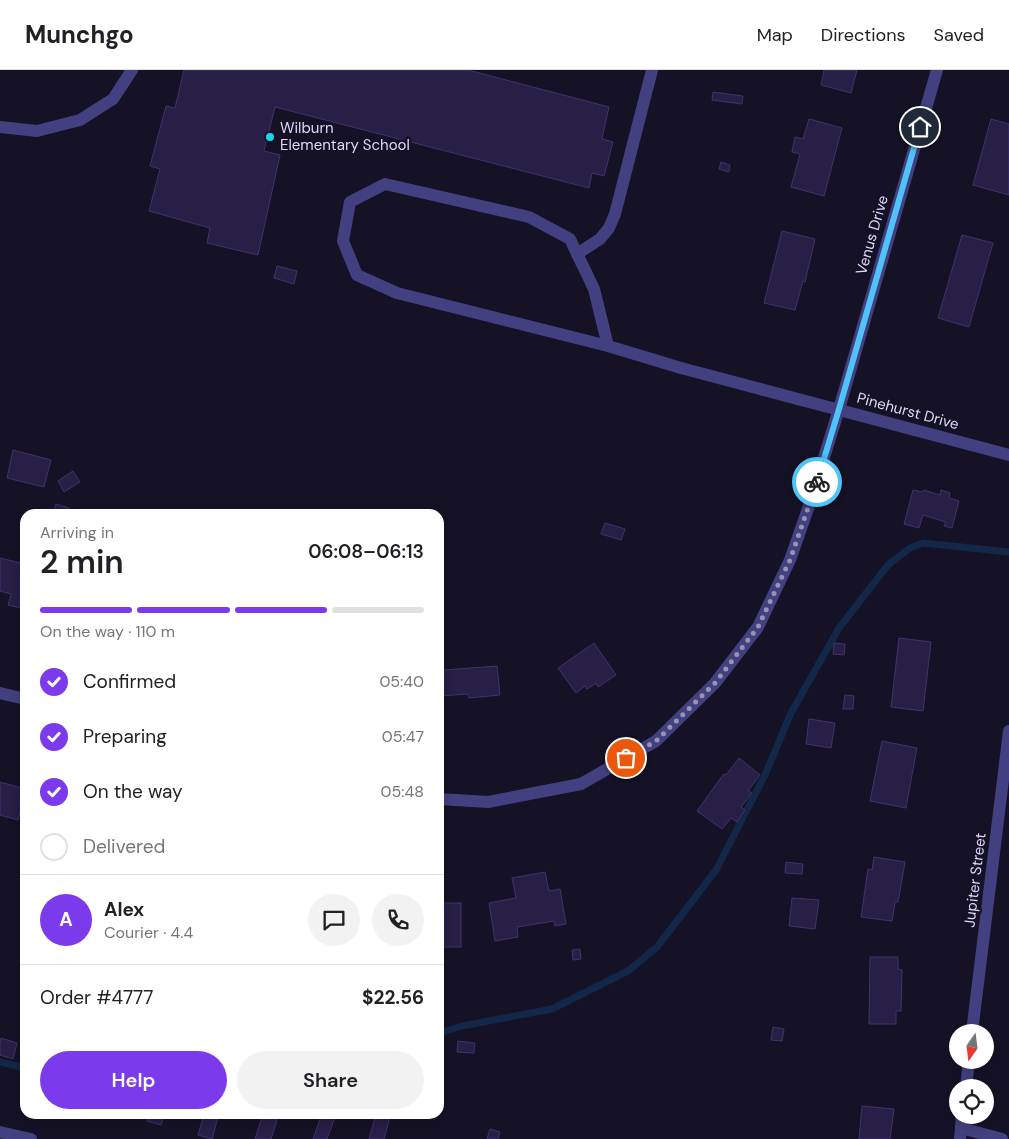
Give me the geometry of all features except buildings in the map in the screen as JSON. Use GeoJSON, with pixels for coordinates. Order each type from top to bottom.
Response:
{"type":"FeatureCollection","features":[{"type":"Feature","properties":{"kind":"street"},"geometry":{"type":"LineString","coordinates":[[0,127],[37,131],[80,120],[113,99],[132,70]]}},
{"type":"Feature","properties":{"kind":"street"},"geometry":{"type":"LineString","coordinates":[[608,346],[594,289],[577,254],[600,239],[609,228],[615,214],[652,70]]}},
{"type":"Feature","properties":{"kind":"street","name":"Venus Drive"},"geometry":{"type":"LineString","coordinates":[[444,798],[488,802],[581,784],[656,741],[715,683],[758,627],[790,560],[810,503],[937,70]]}},
{"type":"Feature","properties":{"kind":"street","name":"Pinehurst Drive"},"geometry":{"type":"LineString","coordinates":[[577,254],[570,239],[529,217],[385,184],[350,202],[343,241],[357,274],[397,293],[608,346],[681,368],[1009,455]]}},
{"type":"Feature","properties":{"kind":"street"},"geometry":{"type":"LineString","coordinates":[[0,693],[20,698]]}},
{"type":"Feature","properties":{"kind":"street","name":"Jupiter Street"},"geometry":{"type":"LineString","coordinates":[[973,1024],[1009,731]]}},
{"type":"Feature","properties":{"kind":"street"},"geometry":{"type":"LineString","coordinates":[[0,1132],[31,1139]]}},
{"type":"Feature","properties":{"kind":"street"},"geometry":{"type":"LineString","coordinates":[[960,1134],[1002,1139]]}},
{"type":"Feature","properties":{"kind":"waterway"},"geometry":{"type":"LineString","coordinates":[[444,1031],[462,1026],[552,1009],[628,971],[657,947],[716,870],[765,775],[791,713],[839,628],[888,565],[910,548],[923,543],[1009,552]]}},
{"type":"Feature","properties":{"kind":"waterway"},"geometry":{"type":"LineString","coordinates":[[0,1062],[20,1067]]}},
{"type":"Feature","properties":{"kind":"way so far"},"geometry":{"type":"LineString","coordinates":[[626,758],[656,741],[715,683],[758,627],[790,560],[817,482]]}},
{"type":"Feature","properties":{"kind":"place","name":"Wilburn Elementary School"},"geometry":{"type":"Point","coordinates":[270,137]}},
{"type":"Feature","properties":{"kind":"route"},"geometry":{"type":"LineString","coordinates":[[817,482],[920,127]]}}]}
